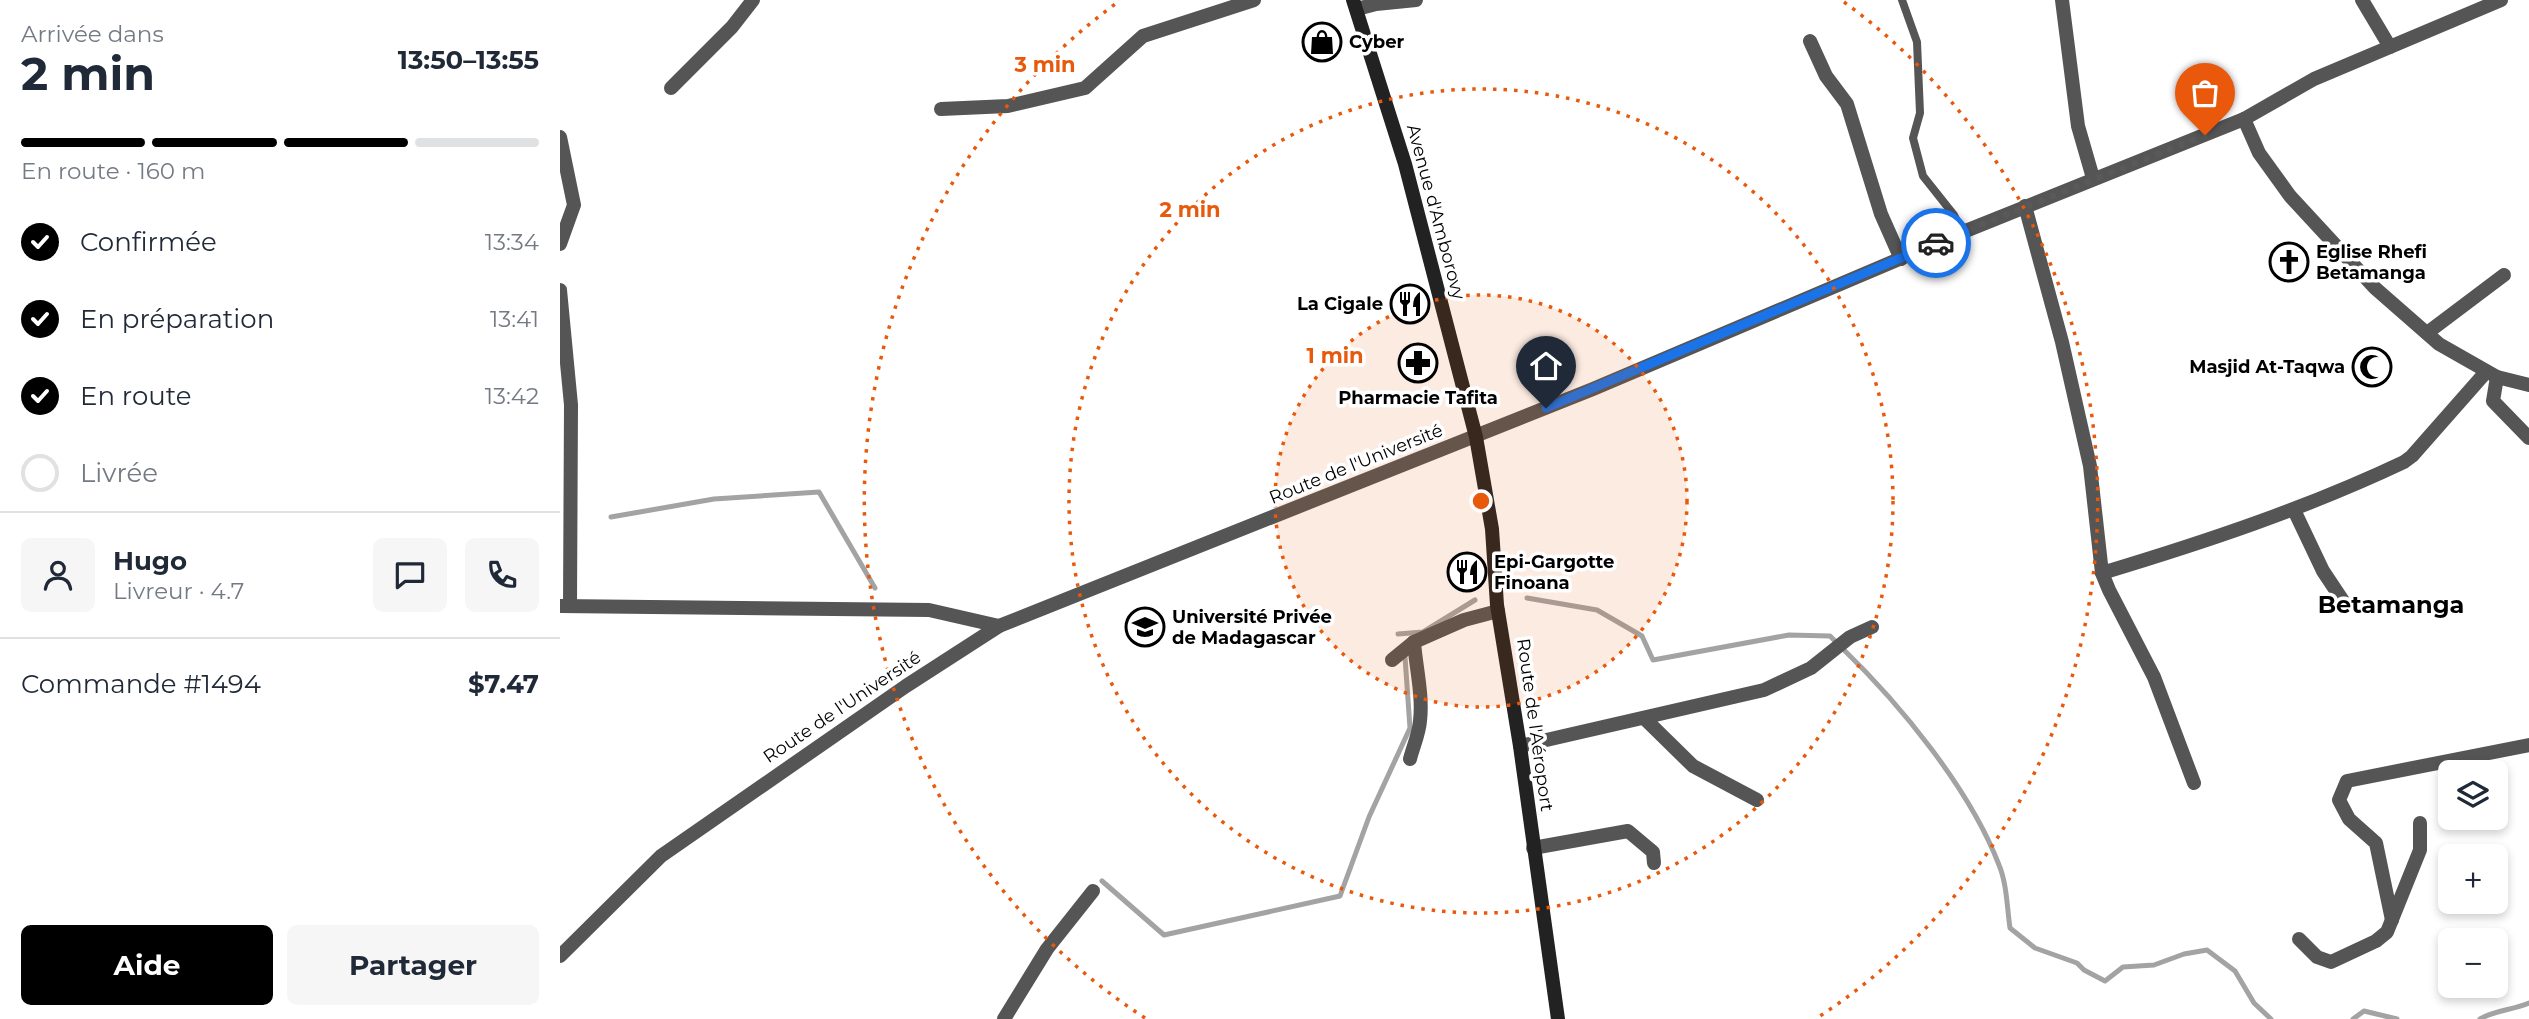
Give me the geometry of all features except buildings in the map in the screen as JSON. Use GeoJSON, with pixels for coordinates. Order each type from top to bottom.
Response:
{"type":"FeatureCollection","features":[{"type":"Feature","properties":{"kind":"main road","name":"Avenue d'Amborovy"},"geometry":{"type":"LineString","coordinates":[[1355,5],[1405,164],[1476,437]]}},
{"type":"Feature","properties":{"kind":"main road","name":"Route de l'Aéroport"},"geometry":{"type":"LineString","coordinates":[[1476,437],[1492,529],[1498,611],[1520,746],[1532,848],[1558,1019]]}},
{"type":"Feature","properties":{"kind":"street"},"geometry":{"type":"LineString","coordinates":[[671,88],[732,27],[753,0]]}},
{"type":"Feature","properties":{"kind":"street"},"geometry":{"type":"LineString","coordinates":[[941,109],[1008,106],[1085,88],[1143,36],[1254,0]]}},
{"type":"Feature","properties":{"kind":"street"},"geometry":{"type":"LineString","coordinates":[[1355,5],[1416,0]]}},
{"type":"Feature","properties":{"kind":"street"},"geometry":{"type":"LineString","coordinates":[[2062,0],[2078,126],[2094,178]]}},
{"type":"Feature","properties":{"kind":"street"},"geometry":{"type":"LineString","coordinates":[[2362,0],[2390,47]]}},
{"type":"Feature","properties":{"kind":"street","name":"Route de l'Université"},"geometry":{"type":"LineString","coordinates":[[560,956],[661,856],[906,686],[999,626],[1476,437],[1962,232],[2244,119],[2314,79],[2501,0]]}},
{"type":"Feature","properties":{"kind":"street"},"geometry":{"type":"LineString","coordinates":[[1810,41],[1826,76],[1847,104],[1881,214],[1901,259]]}},
{"type":"Feature","properties":{"kind":"street"},"geometry":{"type":"LineString","coordinates":[[2244,119],[2259,153],[2290,197],[2375,288],[2439,344],[2492,374],[2529,385]]}},
{"type":"Feature","properties":{"kind":"street"},"geometry":{"type":"LineString","coordinates":[[560,137],[574,205],[560,244]]}},
{"type":"Feature","properties":{"kind":"street"},"geometry":{"type":"LineString","coordinates":[[2025,206],[2062,342],[2090,466],[2102,573],[2154,677],[2193,783]]}},
{"type":"Feature","properties":{"kind":"street"},"geometry":{"type":"LineString","coordinates":[[2427,333],[2504,275]]}},
{"type":"Feature","properties":{"kind":"street"},"geometry":{"type":"LineString","coordinates":[[560,290],[571,405],[565,606],[929,610],[999,626]]}},
{"type":"Feature","properties":{"kind":"street"},"geometry":{"type":"LineString","coordinates":[[2492,374],[2493,401],[2529,438]]}},
{"type":"Feature","properties":{"kind":"street"},"geometry":{"type":"LineString","coordinates":[[2102,573],[2294,510],[2347,489],[2412,456],[2492,374]]}},
{"type":"Feature","properties":{"kind":"street"},"geometry":{"type":"LineString","coordinates":[[2294,510],[2323,571],[2345,604]]}},
{"type":"Feature","properties":{"kind":"street"},"geometry":{"type":"LineString","coordinates":[[1392,660],[1414,642],[1464,620],[1498,611]]}},
{"type":"Feature","properties":{"kind":"street"},"geometry":{"type":"LineString","coordinates":[[1520,746],[1764,690],[1811,668],[1850,637],[1872,627]]}},
{"type":"Feature","properties":{"kind":"street"},"geometry":{"type":"LineString","coordinates":[[1410,759],[1420,724],[1421,701],[1414,642]]}},
{"type":"Feature","properties":{"kind":"street"},"geometry":{"type":"LineString","coordinates":[[1644,718],[1693,766],[1756,800]]}},
{"type":"Feature","properties":{"kind":"street"},"geometry":{"type":"LineString","coordinates":[[2392,920],[2376,843],[2349,819],[2339,800],[2347,781],[2529,745]]}},
{"type":"Feature","properties":{"kind":"street"},"geometry":{"type":"LineString","coordinates":[[2299,939],[2317,957],[2331,962],[2376,941],[2387,932],[2420,850],[2420,823]]}},
{"type":"Feature","properties":{"kind":"street"},"geometry":{"type":"LineString","coordinates":[[1532,848],[1628,831],[1653,852],[1654,863]]}},
{"type":"Feature","properties":{"kind":"street"},"geometry":{"type":"LineString","coordinates":[[1004,1019],[1047,949],[1093,891]]}},
{"type":"Feature","properties":{"kind":"lane"},"geometry":{"type":"LineString","coordinates":[[1902,0],[1917,43],[1920,113],[1913,138],[1923,176],[1954,215],[1962,232]]}},
{"type":"Feature","properties":{"kind":"waterway"},"geometry":{"type":"LineString","coordinates":[[611,517],[714,499],[819,492],[875,588]]}},
{"type":"Feature","properties":{"kind":"waterway"},"geometry":{"type":"LineString","coordinates":[[1527,598],[1597,610],[1642,636],[1653,660],[1789,635],[1830,636],[1837,643]]}},
{"type":"Feature","properties":{"kind":"waterway"},"geometry":{"type":"LineString","coordinates":[[1398,634],[1423,632],[1475,600]]}},
{"type":"Feature","properties":{"kind":"waterway"},"geometry":{"type":"LineString","coordinates":[[1842,648],[1910,721],[1970,807],[2002,872],[2010,928],[2035,948],[2077,963],[2084,970],[2105,981],[2123,967],[2154,965],[2184,954],[2207,950],[2235,971],[2254,1003],[2271,1019]]}},
{"type":"Feature","properties":{"kind":"waterway"},"geometry":{"type":"LineString","coordinates":[[1102,881],[1164,935],[1340,896],[1369,817],[1410,728],[1405,657]]}},
{"type":"Feature","properties":{"kind":"waterway"},"geometry":{"type":"LineString","coordinates":[[2480,1019],[2529,1003]]}},
{"type":"Feature","properties":{"kind":"waterway"},"geometry":{"type":"LineString","coordinates":[[2353,1019],[2364,1011],[2397,1019]]}},
{"type":"Feature","properties":{"kind":"way so far"},"geometry":{"type":"LineString","coordinates":[[1936,243],[2205,135]]}},
{"type":"Feature","properties":{"kind":"place","name":"Cyber"},"geometry":{"type":"Point","coordinates":[1322,42]}},
{"type":"Feature","properties":{"kind":"place","name":"Eglise Rhefi Betamanga"},"geometry":{"type":"Point","coordinates":[2289,262]}},
{"type":"Feature","properties":{"kind":"place","name":"La Cigale"},"geometry":{"type":"Point","coordinates":[1410,304]}},
{"type":"Feature","properties":{"kind":"place","name":"Pharmacie Tafita"},"geometry":{"type":"Point","coordinates":[1418,363]}},
{"type":"Feature","properties":{"kind":"place","name":"Masjid At-Taqwa"},"geometry":{"type":"Point","coordinates":[2372,367]}},
{"type":"Feature","properties":{"kind":"place","name":"Epi-Gargotte Finoana"},"geometry":{"type":"Point","coordinates":[1467,572]}},
{"type":"Feature","properties":{"kind":"place","name":"Université Privée de Madagascar"},"geometry":{"type":"Point","coordinates":[1145,627]}},
{"type":"Feature","properties":{"kind":"district","name":"Betamanga"},"geometry":{"type":"Point","coordinates":[2391,605]}},
{"type":"Feature","properties":{"kind":"route"},"geometry":{"type":"LineString","coordinates":[[1546,408],[1936,243]]}}]}
